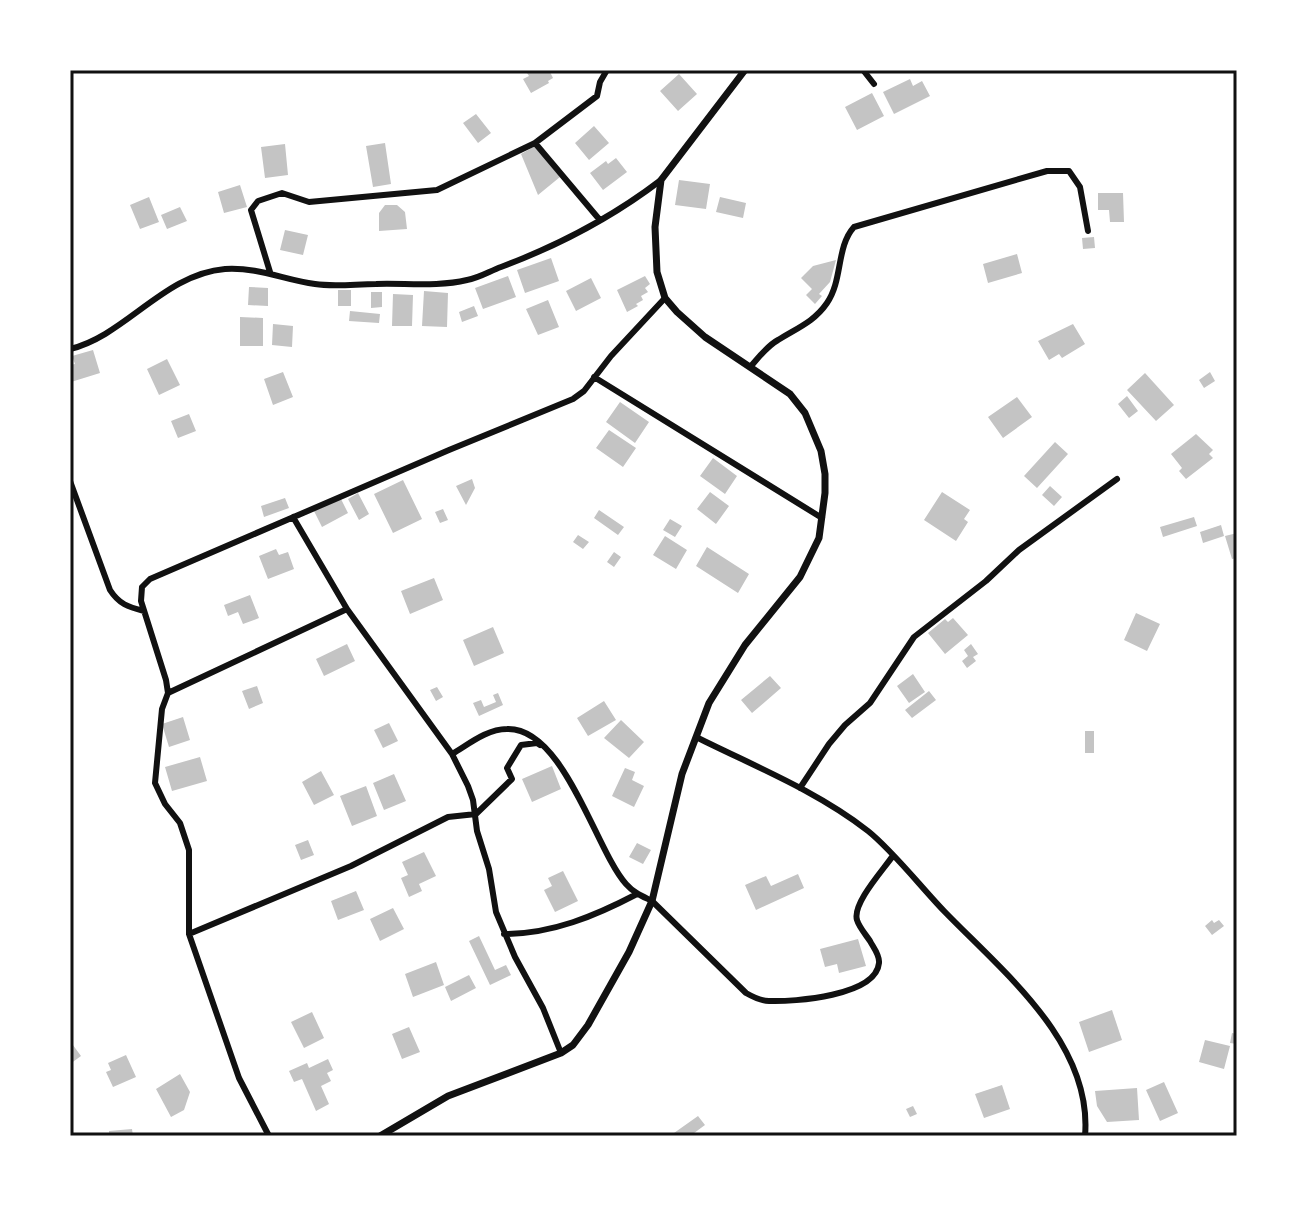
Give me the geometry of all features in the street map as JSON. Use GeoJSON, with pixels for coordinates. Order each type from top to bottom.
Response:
{"type":"FeatureCollection","features":[{"type":"Feature","properties":{"kind":"street"},"geometry":{"type":"LineString","coordinates":[[270,272],[251,210],[258,201],[282,193],[309,202],[437,190],[535,143],[597,96],[607,70]]}},
{"type":"Feature","properties":{"kind":"street"},"geometry":{"type":"LineString","coordinates":[[70,349],[93,340],[194,276],[226,269],[270,272],[315,284],[447,283],[470,280],[534,255],[625,207],[661,180],[745,70]]}},
{"type":"Feature","properties":{"kind":"street"},"geometry":{"type":"LineString","coordinates":[[863,70],[874,84]]}},
{"type":"Feature","properties":{"kind":"street"},"geometry":{"type":"LineString","coordinates":[[535,143],[599,219]]}},
{"type":"Feature","properties":{"kind":"street"},"geometry":{"type":"LineString","coordinates":[[751,366],[774,341],[810,323],[828,302],[837,284],[848,234],[854,227],[1047,171],[1069,171],[1080,187],[1088,231]]}},
{"type":"Feature","properties":{"kind":"street"},"geometry":{"type":"LineString","coordinates":[[380,1136],[448,1096],[561,1053],[573,1045],[588,1025],[629,952],[652,901],[682,774],[709,703],[728,671],[806,567],[819,538],[825,493],[821,451],[805,413],[790,394],[705,337],[665,298],[657,272],[655,251],[661,180]]}},
{"type":"Feature","properties":{"kind":"street"},"geometry":{"type":"LineString","coordinates":[[269,1136],[239,1078],[189,934],[189,850],[180,823],[165,804],[155,783],[162,709],[168,693],[141,601],[142,587],[150,579],[573,399],[665,298]]}},
{"type":"Feature","properties":{"kind":"street"},"geometry":{"type":"LineString","coordinates":[[594,377],[822,518]]}},
{"type":"Feature","properties":{"kind":"street"},"geometry":{"type":"LineString","coordinates":[[800,788],[829,744],[883,685],[914,637],[986,581],[1019,550],[1117,479]]}},
{"type":"Feature","properties":{"kind":"street"},"geometry":{"type":"LineString","coordinates":[[70,481],[116,600],[126,607],[144,611]]}},
{"type":"Feature","properties":{"kind":"street"},"geometry":{"type":"LineString","coordinates":[[293,517],[347,609],[452,754],[468,786],[496,912],[504,934],[543,1008],[561,1053]]}},
{"type":"Feature","properties":{"kind":"street"},"geometry":{"type":"LineString","coordinates":[[168,693],[347,609]]}},
{"type":"Feature","properties":{"kind":"street"},"geometry":{"type":"LineString","coordinates":[[452,754],[490,733],[505,729],[517,729],[532,738],[557,761],[573,785],[623,880],[637,894],[652,901],[746,993],[755,998],[769,1001],[838,995],[876,973],[878,955],[857,920],[856,912],[892,857]]}},
{"type":"Feature","properties":{"kind":"street"},"geometry":{"type":"LineString","coordinates":[[696,737],[800,788],[869,832],[1044,1016],[1080,1079],[1086,1102],[1085,1136]]}},
{"type":"Feature","properties":{"kind":"street"},"geometry":{"type":"LineString","coordinates":[[189,934],[351,866],[448,817],[476,814],[512,779],[507,768],[521,745],[537,743],[557,761]]}},
{"type":"Feature","properties":{"kind":"street"},"geometry":{"type":"LineString","coordinates":[[504,934],[530,934],[553,929],[637,894]]}},
{"type":"Feature","properties":{"kind":"building"},"geometry":{"type":"Polygon","coordinates":[[[525,70],[549,70],[553,78],[531,93],[523,79],[529,76],[525,70]]]}},
{"type":"Feature","properties":{"kind":"building"},"geometry":{"type":"Polygon","coordinates":[[[679,74],[697,94],[678,111],[660,91],[679,74]]]}},
{"type":"Feature","properties":{"kind":"building"},"geometry":{"type":"Polygon","coordinates":[[[910,79],[913,86],[922,81],[930,96],[894,114],[883,92],[910,79]]]}},
{"type":"Feature","properties":{"kind":"building"},"geometry":{"type":"Polygon","coordinates":[[[872,93],[884,116],[857,130],[845,107],[872,93]]]}},
{"type":"Feature","properties":{"kind":"building"},"geometry":{"type":"Polygon","coordinates":[[[476,114],[491,133],[478,143],[463,123],[476,114]]]}},
{"type":"Feature","properties":{"kind":"building"},"geometry":{"type":"Polygon","coordinates":[[[594,126],[609,143],[589,160],[575,143],[594,126]]]}},
{"type":"Feature","properties":{"kind":"building"},"geometry":{"type":"Polygon","coordinates":[[[385,143],[391,184],[373,187],[366,146],[385,143]]]}},
{"type":"Feature","properties":{"kind":"building"},"geometry":{"type":"Polygon","coordinates":[[[285,144],[288,175],[265,178],[261,147],[285,144]]]}},
{"type":"Feature","properties":{"kind":"building"},"geometry":{"type":"Polygon","coordinates":[[[535,146],[560,177],[538,195],[521,154],[535,146]]]}},
{"type":"Feature","properties":{"kind":"building"},"geometry":{"type":"Polygon","coordinates":[[[616,158],[627,172],[603,190],[590,173],[616,158]]]}},
{"type":"Feature","properties":{"kind":"building"},"geometry":{"type":"Polygon","coordinates":[[[679,180],[710,184],[706,209],[675,205],[679,180]]]}},
{"type":"Feature","properties":{"kind":"building"},"geometry":{"type":"Polygon","coordinates":[[[240,185],[247,207],[224,213],[218,192],[240,185]]]}},
{"type":"Feature","properties":{"kind":"building"},"geometry":{"type":"Polygon","coordinates":[[[1098,193],[1123,193],[1124,222],[1110,222],[1109,210],[1098,210],[1098,193]]]}},
{"type":"Feature","properties":{"kind":"building"},"geometry":{"type":"Polygon","coordinates":[[[149,197],[159,222],[140,229],[130,205],[149,197]]]}},
{"type":"Feature","properties":{"kind":"building"},"geometry":{"type":"Polygon","coordinates":[[[720,197],[746,203],[743,218],[716,212],[720,197]]]}},
{"type":"Feature","properties":{"kind":"building"},"geometry":{"type":"Polygon","coordinates":[[[385,205],[397,205],[405,212],[407,229],[379,231],[379,213],[385,205]]]}},
{"type":"Feature","properties":{"kind":"building"},"geometry":{"type":"Polygon","coordinates":[[[180,207],[187,221],[167,229],[161,215],[180,207]]]}},
{"type":"Feature","properties":{"kind":"building"},"geometry":{"type":"Polygon","coordinates":[[[285,230],[308,235],[303,255],[280,250],[285,230]]]}},
{"type":"Feature","properties":{"kind":"building"},"geometry":{"type":"Polygon","coordinates":[[[1094,237],[1095,248],[1083,249],[1082,238],[1094,237]]]}},
{"type":"Feature","properties":{"kind":"building"},"geometry":{"type":"Polygon","coordinates":[[[1017,254],[1022,273],[988,283],[983,264],[1017,254]]]}},
{"type":"Feature","properties":{"kind":"building"},"geometry":{"type":"Polygon","coordinates":[[[551,258],[559,281],[525,293],[517,270],[551,258]]]}},
{"type":"Feature","properties":{"kind":"building"},"geometry":{"type":"Polygon","coordinates":[[[836,260],[830,282],[815,304],[806,295],[812,289],[801,278],[813,266],[836,260]]]}},
{"type":"Feature","properties":{"kind":"building"},"geometry":{"type":"Polygon","coordinates":[[[508,276],[516,297],[483,309],[475,288],[508,276]]]}},
{"type":"Feature","properties":{"kind":"building"},"geometry":{"type":"Polygon","coordinates":[[[645,276],[650,284],[645,288],[648,292],[641,296],[643,300],[636,304],[638,306],[627,312],[617,290],[645,276]]]}},
{"type":"Feature","properties":{"kind":"building"},"geometry":{"type":"Polygon","coordinates":[[[591,278],[601,298],[576,311],[566,291],[591,278]]]}},
{"type":"Feature","properties":{"kind":"building"},"geometry":{"type":"Polygon","coordinates":[[[249,287],[268,288],[268,306],[248,305],[249,287]]]}},
{"type":"Feature","properties":{"kind":"building"},"geometry":{"type":"Polygon","coordinates":[[[338,290],[351,290],[351,306],[338,306],[338,290]]]}},
{"type":"Feature","properties":{"kind":"building"},"geometry":{"type":"Polygon","coordinates":[[[424,291],[448,293],[447,327],[422,326],[424,291]]]}},
{"type":"Feature","properties":{"kind":"building"},"geometry":{"type":"Polygon","coordinates":[[[371,292],[382,292],[382,307],[371,308],[371,292]]]}},
{"type":"Feature","properties":{"kind":"building"},"geometry":{"type":"Polygon","coordinates":[[[393,294],[413,295],[412,326],[392,326],[393,294]]]}},
{"type":"Feature","properties":{"kind":"building"},"geometry":{"type":"Polygon","coordinates":[[[548,300],[559,327],[538,335],[526,309],[548,300]]]}},
{"type":"Feature","properties":{"kind":"building"},"geometry":{"type":"Polygon","coordinates":[[[474,306],[478,316],[462,322],[459,312],[474,306]]]}},
{"type":"Feature","properties":{"kind":"building"},"geometry":{"type":"Polygon","coordinates":[[[350,311],[380,314],[379,323],[349,321],[350,311]]]}},
{"type":"Feature","properties":{"kind":"building"},"geometry":{"type":"Polygon","coordinates":[[[240,317],[263,318],[263,346],[240,346],[240,317]]]}},
{"type":"Feature","properties":{"kind":"building"},"geometry":{"type":"Polygon","coordinates":[[[273,324],[293,326],[292,347],[272,345],[273,324]]]}},
{"type":"Feature","properties":{"kind":"building"},"geometry":{"type":"Polygon","coordinates":[[[1073,324],[1085,344],[1062,358],[1059,354],[1049,360],[1038,341],[1073,324]]]}},
{"type":"Feature","properties":{"kind":"building"},"geometry":{"type":"Polygon","coordinates":[[[93,350],[100,373],[71,382],[70,365],[75,364],[72,356],[93,350]]]}},
{"type":"Feature","properties":{"kind":"building"},"geometry":{"type":"Polygon","coordinates":[[[167,359],[180,385],[159,395],[147,369],[167,359]]]}},
{"type":"Feature","properties":{"kind":"building"},"geometry":{"type":"Polygon","coordinates":[[[283,372],[293,397],[273,405],[264,379],[283,372]]]}},
{"type":"Feature","properties":{"kind":"building"},"geometry":{"type":"Polygon","coordinates":[[[1210,372],[1215,381],[1204,388],[1199,380],[1210,372]]]}},
{"type":"Feature","properties":{"kind":"building"},"geometry":{"type":"Polygon","coordinates":[[[1145,373],[1174,405],[1156,421],[1127,390],[1145,373]]]}},
{"type":"Feature","properties":{"kind":"building"},"geometry":{"type":"Polygon","coordinates":[[[1127,396],[1138,411],[1129,418],[1118,404],[1127,396]]]}},
{"type":"Feature","properties":{"kind":"building"},"geometry":{"type":"Polygon","coordinates":[[[1017,397],[1032,417],[1003,438],[988,417],[1017,397]]]}},
{"type":"Feature","properties":{"kind":"building"},"geometry":{"type":"Polygon","coordinates":[[[620,402],[649,422],[635,443],[606,422],[620,402]]]}},
{"type":"Feature","properties":{"kind":"building"},"geometry":{"type":"Polygon","coordinates":[[[189,414],[196,431],[178,438],[171,421],[189,414]]]}},
{"type":"Feature","properties":{"kind":"building"},"geometry":{"type":"Polygon","coordinates":[[[609,430],[636,448],[623,467],[596,448],[609,430]]]}},
{"type":"Feature","properties":{"kind":"building"},"geometry":{"type":"Polygon","coordinates":[[[1196,434],[1213,450],[1209,454],[1213,458],[1186,479],[1171,454],[1196,434]]]}},
{"type":"Feature","properties":{"kind":"building"},"geometry":{"type":"Polygon","coordinates":[[[1055,442],[1068,454],[1037,488],[1024,476],[1055,442]]]}},
{"type":"Feature","properties":{"kind":"building"},"geometry":{"type":"Polygon","coordinates":[[[713,458],[737,476],[725,494],[700,476],[713,458]]]}},
{"type":"Feature","properties":{"kind":"building"},"geometry":{"type":"Polygon","coordinates":[[[472,479],[475,488],[466,505],[456,486],[472,479]]]}},
{"type":"Feature","properties":{"kind":"building"},"geometry":{"type":"Polygon","coordinates":[[[403,480],[422,519],[393,533],[374,494],[403,480]]]}},
{"type":"Feature","properties":{"kind":"building"},"geometry":{"type":"Polygon","coordinates":[[[1050,486],[1062,497],[1054,506],[1042,495],[1050,486]]]}},
{"type":"Feature","properties":{"kind":"building"},"geometry":{"type":"Polygon","coordinates":[[[710,492],[729,506],[716,524],[697,509],[710,492]]]}},
{"type":"Feature","properties":{"kind":"building"},"geometry":{"type":"Polygon","coordinates":[[[942,492],[970,510],[964,519],[968,522],[956,541],[924,520],[942,492]]]}},
{"type":"Feature","properties":{"kind":"building"},"geometry":{"type":"Polygon","coordinates":[[[358,493],[369,514],[359,520],[348,499],[358,493]]]}},
{"type":"Feature","properties":{"kind":"building"},"geometry":{"type":"Polygon","coordinates":[[[285,498],[289,508],[264,517],[261,506],[285,498]]]}},
{"type":"Feature","properties":{"kind":"building"},"geometry":{"type":"Polygon","coordinates":[[[341,499],[348,513],[322,527],[314,511],[341,499]]]}},
{"type":"Feature","properties":{"kind":"building"},"geometry":{"type":"Polygon","coordinates":[[[443,509],[448,520],[440,523],[435,512],[443,509]]]}},
{"type":"Feature","properties":{"kind":"building"},"geometry":{"type":"Polygon","coordinates":[[[599,510],[624,527],[618,535],[594,518],[599,510]]]}},
{"type":"Feature","properties":{"kind":"building"},"geometry":{"type":"Polygon","coordinates":[[[1194,517],[1197,526],[1163,537],[1160,527],[1194,517]]]}},
{"type":"Feature","properties":{"kind":"building"},"geometry":{"type":"Polygon","coordinates":[[[670,519],[682,526],[675,537],[663,530],[670,519]]]}},
{"type":"Feature","properties":{"kind":"building"},"geometry":{"type":"Polygon","coordinates":[[[1221,525],[1224,536],[1203,543],[1200,532],[1221,525]]]}},
{"type":"Feature","properties":{"kind":"building"},"geometry":{"type":"Polygon","coordinates":[[[1237,533],[1237,558],[1232,559],[1225,536],[1237,533]]]}},
{"type":"Feature","properties":{"kind":"building"},"geometry":{"type":"Polygon","coordinates":[[[578,535],[589,542],[583,549],[573,542],[578,535]]]}},
{"type":"Feature","properties":{"kind":"building"},"geometry":{"type":"Polygon","coordinates":[[[665,536],[687,550],[676,569],[653,555],[665,536]]]}},
{"type":"Feature","properties":{"kind":"building"},"geometry":{"type":"Polygon","coordinates":[[[707,547],[749,574],[738,593],[696,566],[707,547]]]}},
{"type":"Feature","properties":{"kind":"building"},"geometry":{"type":"Polygon","coordinates":[[[276,549],[279,555],[288,552],[294,569],[268,579],[259,556],[276,549]]]}},
{"type":"Feature","properties":{"kind":"building"},"geometry":{"type":"Polygon","coordinates":[[[614,552],[621,557],[614,567],[607,562],[614,552]]]}},
{"type":"Feature","properties":{"kind":"building"},"geometry":{"type":"Polygon","coordinates":[[[434,578],[443,600],[410,614],[401,591],[434,578]]]}},
{"type":"Feature","properties":{"kind":"building"},"geometry":{"type":"Polygon","coordinates":[[[250,595],[259,618],[243,624],[238,612],[228,616],[224,605],[250,595]]]}},
{"type":"Feature","properties":{"kind":"building"},"geometry":{"type":"Polygon","coordinates":[[[1136,613],[1160,624],[1147,651],[1124,640],[1136,613]]]}},
{"type":"Feature","properties":{"kind":"building"},"geometry":{"type":"Polygon","coordinates":[[[953,618],[968,635],[945,654],[928,633],[945,619],[948,622],[953,618]]]}},
{"type":"Feature","properties":{"kind":"building"},"geometry":{"type":"Polygon","coordinates":[[[493,627],[504,653],[474,666],[463,640],[493,627]]]}},
{"type":"Feature","properties":{"kind":"building"},"geometry":{"type":"Polygon","coordinates":[[[347,644],[355,661],[324,676],[316,659],[347,644]]]}},
{"type":"Feature","properties":{"kind":"building"},"geometry":{"type":"Polygon","coordinates":[[[971,644],[978,654],[973,657],[976,661],[967,668],[962,661],[968,656],[964,650],[971,644]]]}},
{"type":"Feature","properties":{"kind":"building"},"geometry":{"type":"Polygon","coordinates":[[[913,674],[925,692],[909,703],[897,686],[913,674]]]}},
{"type":"Feature","properties":{"kind":"building"},"geometry":{"type":"Polygon","coordinates":[[[770,676],[781,688],[752,713],[741,700],[770,676]]]}},
{"type":"Feature","properties":{"kind":"building"},"geometry":{"type":"Polygon","coordinates":[[[257,686],[263,703],[249,709],[242,691],[257,686]]]}},
{"type":"Feature","properties":{"kind":"building"},"geometry":{"type":"Polygon","coordinates":[[[437,687],[443,697],[436,701],[430,690],[437,687]]]}},
{"type":"Feature","properties":{"kind":"building"},"geometry":{"type":"Polygon","coordinates":[[[929,691],[936,700],[912,718],[905,710],[929,691]]]}},
{"type":"Feature","properties":{"kind":"building"},"geometry":{"type":"Polygon","coordinates":[[[498,693],[503,705],[479,716],[473,703],[481,700],[484,707],[496,702],[493,695],[498,693]]]}},
{"type":"Feature","properties":{"kind":"building"},"geometry":{"type":"Polygon","coordinates":[[[604,701],[616,720],[588,736],[577,718],[604,701]]]}},
{"type":"Feature","properties":{"kind":"building"},"geometry":{"type":"Polygon","coordinates":[[[183,717],[190,740],[169,747],[162,724],[183,717]]]}},
{"type":"Feature","properties":{"kind":"building"},"geometry":{"type":"Polygon","coordinates":[[[621,720],[644,742],[629,758],[604,738],[621,720]]]}},
{"type":"Feature","properties":{"kind":"building"},"geometry":{"type":"Polygon","coordinates":[[[389,723],[398,741],[383,748],[374,730],[389,723]]]}},
{"type":"Feature","properties":{"kind":"building"},"geometry":{"type":"Polygon","coordinates":[[[1085,731],[1094,731],[1094,753],[1085,753],[1085,731]]]}},
{"type":"Feature","properties":{"kind":"building"},"geometry":{"type":"Polygon","coordinates":[[[200,757],[207,781],[172,791],[165,767],[200,757]]]}},
{"type":"Feature","properties":{"kind":"building"},"geometry":{"type":"Polygon","coordinates":[[[552,766],[561,789],[532,802],[522,779],[552,766]]]}},
{"type":"Feature","properties":{"kind":"building"},"geometry":{"type":"Polygon","coordinates":[[[625,768],[635,772],[632,780],[644,786],[634,807],[612,796],[625,768]]]}},
{"type":"Feature","properties":{"kind":"building"},"geometry":{"type":"Polygon","coordinates":[[[321,771],[334,795],[314,805],[302,782],[321,771]]]}},
{"type":"Feature","properties":{"kind":"building"},"geometry":{"type":"Polygon","coordinates":[[[394,774],[406,801],[384,810],[373,783],[394,774]]]}},
{"type":"Feature","properties":{"kind":"building"},"geometry":{"type":"Polygon","coordinates":[[[366,786],[377,816],[352,826],[340,796],[366,786]]]}},
{"type":"Feature","properties":{"kind":"building"},"geometry":{"type":"Polygon","coordinates":[[[308,840],[314,855],[301,860],[295,845],[308,840]]]}},
{"type":"Feature","properties":{"kind":"building"},"geometry":{"type":"Polygon","coordinates":[[[637,843],[651,850],[643,864],[629,857],[637,843]]]}},
{"type":"Feature","properties":{"kind":"building"},"geometry":{"type":"Polygon","coordinates":[[[424,852],[436,876],[419,884],[422,891],[409,897],[401,878],[408,875],[402,862],[424,852]]]}},
{"type":"Feature","properties":{"kind":"building"},"geometry":{"type":"Polygon","coordinates":[[[563,871],[578,901],[555,912],[544,890],[552,886],[548,878],[563,871]]]}},
{"type":"Feature","properties":{"kind":"building"},"geometry":{"type":"Polygon","coordinates":[[[798,874],[804,888],[756,910],[745,885],[766,876],[771,886],[798,874]]]}},
{"type":"Feature","properties":{"kind":"building"},"geometry":{"type":"Polygon","coordinates":[[[356,891],[364,910],[338,920],[331,901],[356,891]]]}},
{"type":"Feature","properties":{"kind":"building"},"geometry":{"type":"Polygon","coordinates":[[[393,908],[404,929],[380,941],[370,919],[393,908]]]}},
{"type":"Feature","properties":{"kind":"building"},"geometry":{"type":"Polygon","coordinates":[[[1212,920],[1214,923],[1219,920],[1224,926],[1212,935],[1205,926],[1212,920]]]}},
{"type":"Feature","properties":{"kind":"building"},"geometry":{"type":"Polygon","coordinates":[[[479,936],[495,970],[506,965],[511,975],[490,985],[469,941],[479,936]]]}},
{"type":"Feature","properties":{"kind":"building"},"geometry":{"type":"Polygon","coordinates":[[[858,939],[866,966],[839,973],[837,964],[825,967],[820,949],[858,939]]]}},
{"type":"Feature","properties":{"kind":"building"},"geometry":{"type":"Polygon","coordinates":[[[436,962],[444,985],[413,997],[405,974],[436,962]]]}},
{"type":"Feature","properties":{"kind":"building"},"geometry":{"type":"Polygon","coordinates":[[[469,975],[476,988],[451,1001],[445,987],[469,975]]]}},
{"type":"Feature","properties":{"kind":"building"},"geometry":{"type":"Polygon","coordinates":[[[1112,1010],[1122,1040],[1089,1052],[1079,1022],[1112,1010]]]}},
{"type":"Feature","properties":{"kind":"building"},"geometry":{"type":"Polygon","coordinates":[[[312,1012],[324,1038],[304,1048],[291,1022],[312,1012]]]}},
{"type":"Feature","properties":{"kind":"building"},"geometry":{"type":"Polygon","coordinates":[[[409,1027],[420,1052],[402,1059],[392,1034],[409,1027]]]}},
{"type":"Feature","properties":{"kind":"building"},"geometry":{"type":"Polygon","coordinates":[[[1232,1033],[1237,1034],[1237,1044],[1230,1043],[1232,1033]]]}},
{"type":"Feature","properties":{"kind":"building"},"geometry":{"type":"Polygon","coordinates":[[[1205,1040],[1230,1046],[1224,1069],[1199,1062],[1205,1040]]]}},
{"type":"Feature","properties":{"kind":"building"},"geometry":{"type":"Polygon","coordinates":[[[70,1041],[81,1056],[70,1064],[70,1041]]]}},
{"type":"Feature","properties":{"kind":"building"},"geometry":{"type":"Polygon","coordinates":[[[126,1055],[136,1077],[113,1087],[106,1072],[111,1070],[108,1063],[126,1055]]]}},
{"type":"Feature","properties":{"kind":"building"},"geometry":{"type":"Polygon","coordinates":[[[328,1059],[333,1070],[327,1073],[331,1081],[321,1086],[329,1104],[316,1111],[302,1079],[294,1082],[289,1071],[307,1063],[309,1068],[328,1059]]]}},
{"type":"Feature","properties":{"kind":"building"},"geometry":{"type":"Polygon","coordinates":[[[180,1074],[190,1092],[184,1110],[171,1117],[156,1089],[180,1074]]]}},
{"type":"Feature","properties":{"kind":"building"},"geometry":{"type":"Polygon","coordinates":[[[1164,1082],[1178,1113],[1160,1121],[1146,1090],[1164,1082]]]}},
{"type":"Feature","properties":{"kind":"building"},"geometry":{"type":"Polygon","coordinates":[[[1002,1085],[1010,1109],[984,1118],[975,1094],[1002,1085]]]}},
{"type":"Feature","properties":{"kind":"building"},"geometry":{"type":"Polygon","coordinates":[[[1137,1088],[1139,1120],[1107,1122],[1097,1106],[1095,1091],[1137,1088]]]}},
{"type":"Feature","properties":{"kind":"building"},"geometry":{"type":"Polygon","coordinates":[[[913,1106],[917,1114],[910,1117],[906,1109],[913,1106]]]}},
{"type":"Feature","properties":{"kind":"building"},"geometry":{"type":"Polygon","coordinates":[[[698,1116],[705,1125],[690,1136],[676,1136],[674,1133],[698,1116]]]}},
{"type":"Feature","properties":{"kind":"building"},"geometry":{"type":"Polygon","coordinates":[[[132,1129],[133,1136],[109,1136],[109,1131],[132,1129]]]}}]}
